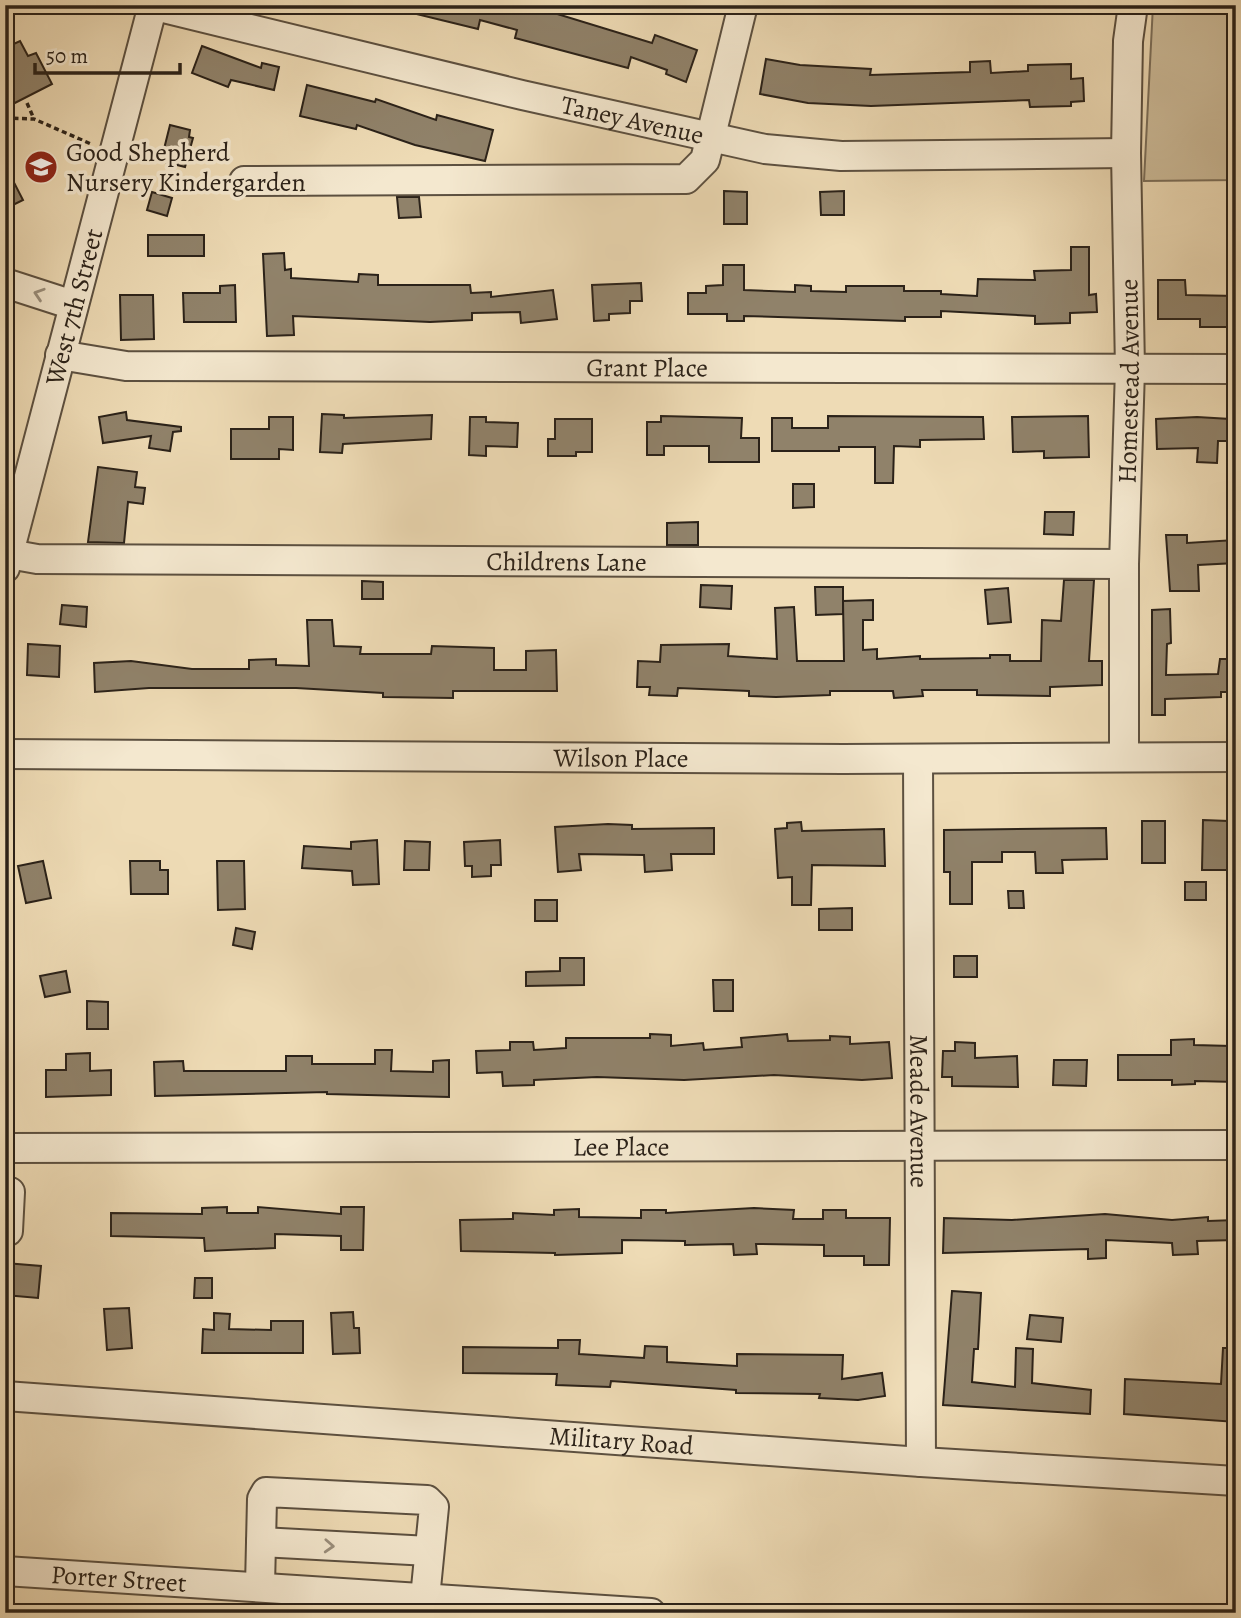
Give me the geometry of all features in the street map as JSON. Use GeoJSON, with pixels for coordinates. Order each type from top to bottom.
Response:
{"type":"FeatureCollection","features":[{"type":"Feature","properties":{"kind":"street","name":"Taney Avenue"},"geometry":{"type":"LineString","coordinates":[[152,5],[711,140],[765,149],[841,156],[1126,153]]}},
{"type":"Feature","properties":{"kind":"street","name":"West 7th Street"},"geometry":{"type":"LineString","coordinates":[[7,561],[152,5]]}},
{"type":"Feature","properties":{"kind":"street"},"geometry":{"type":"LineString","coordinates":[[244,181],[685,179],[705,160],[743,5]]}},
{"type":"Feature","properties":{"kind":"street","name":"Homestead Avenue"},"geometry":{"type":"LineString","coordinates":[[1124,757],[1124,564],[1130,369],[1126,153],[1128,41],[1133,5]]}},
{"type":"Feature","properties":{"kind":"street"},"geometry":{"type":"LineString","coordinates":[[5,283],[73,305]]}},
{"type":"Feature","properties":{"kind":"street","name":"Grant Place"},"geometry":{"type":"LineString","coordinates":[[60,355],[127,366],[1236,369]]}},
{"type":"Feature","properties":{"kind":"street","name":"Childrens Lane"},"geometry":{"type":"LineString","coordinates":[[7,561],[1124,564]]}},
{"type":"Feature","properties":{"kind":"street","name":"Wilson Place"},"geometry":{"type":"LineString","coordinates":[[5,754],[918,760],[1236,757]]}},
{"type":"Feature","properties":{"kind":"street","name":"Meade Avenue"},"geometry":{"type":"LineString","coordinates":[[918,760],[921,1462]]}},
{"type":"Feature","properties":{"kind":"street","name":"Lee Place"},"geometry":{"type":"LineString","coordinates":[[5,1148],[1236,1145]]}},
{"type":"Feature","properties":{"kind":"street"},"geometry":{"type":"LineString","coordinates":[[5,1192],[10,1192],[8,1231]]}},
{"type":"Feature","properties":{"kind":"street","name":"Military Road"},"geometry":{"type":"LineString","coordinates":[[5,1396],[921,1462],[1236,1481]]}},
{"type":"Feature","properties":{"kind":"street"},"geometry":{"type":"LineString","coordinates":[[260,1586],[262,1499],[266,1492],[427,1500],[434,1507],[425,1598]]}},
{"type":"Feature","properties":{"kind":"street"},"geometry":{"type":"LineString","coordinates":[[261,1542],[429,1551]]}},
{"type":"Feature","properties":{"kind":"street","name":"Porter Street"},"geometry":{"type":"LineString","coordinates":[[5,1571],[260,1586],[320,1601],[425,1598],[474,1607],[651,1613]]}},
{"type":"Feature","properties":{"kind":"path"},"geometry":{"type":"LineString","coordinates":[[27,103],[34,119]]}},
{"type":"Feature","properties":{"kind":"path"},"geometry":{"type":"LineString","coordinates":[[5,118],[34,119],[91,144]]}},
{"type":"Feature","properties":{"kind":"shaded area"},"geometry":{"type":"Polygon","coordinates":[[[1153,5],[1236,5],[1236,180],[1144,181],[1153,5]]]}},
{"type":"Feature","properties":{"kind":"building"},"geometry":{"type":"Polygon","coordinates":[[[400,5],[528,5],[652,43],[655,35],[697,50],[686,82],[666,74],[667,70],[631,57],[628,68],[515,38],[517,30],[480,20],[478,29],[400,10],[400,5]]]}},
{"type":"Feature","properties":{"kind":"building"},"geometry":{"type":"Polygon","coordinates":[[[20,41],[28,56],[36,53],[52,84],[5,108],[5,48],[20,41]]]}},
{"type":"Feature","properties":{"kind":"building"},"geometry":{"type":"Polygon","coordinates":[[[202,46],[261,68],[262,63],[279,67],[274,90],[231,80],[228,87],[192,73],[202,46]]]}},
{"type":"Feature","properties":{"kind":"building"},"geometry":{"type":"Polygon","coordinates":[[[766,59],[800,65],[871,69],[870,75],[970,72],[970,62],[990,61],[991,73],[1028,71],[1028,65],[1071,64],[1071,79],[1083,78],[1084,101],[1071,102],[1071,106],[1030,107],[1029,100],[871,106],[808,103],[760,94],[766,59]]]}},
{"type":"Feature","properties":{"kind":"building"},"geometry":{"type":"Polygon","coordinates":[[[307,85],[375,102],[376,99],[436,120],[437,115],[493,130],[485,161],[415,145],[357,125],[356,129],[300,116],[307,85]]]}},
{"type":"Feature","properties":{"kind":"building"},"geometry":{"type":"Polygon","coordinates":[[[170,125],[190,130],[189,137],[193,138],[185,167],[161,161],[170,125]]]}},
{"type":"Feature","properties":{"kind":"building"},"geometry":{"type":"Polygon","coordinates":[[[5,165],[23,200],[5,209],[5,165]]]}},
{"type":"Feature","properties":{"kind":"building"},"geometry":{"type":"Polygon","coordinates":[[[724,191],[747,192],[747,224],[724,224],[724,191]]]}},
{"type":"Feature","properties":{"kind":"building"},"geometry":{"type":"Polygon","coordinates":[[[844,191],[844,215],[821,215],[820,192],[844,191]]]}},
{"type":"Feature","properties":{"kind":"building"},"geometry":{"type":"Polygon","coordinates":[[[152,192],[172,198],[167,216],[147,210],[152,192]]]}},
{"type":"Feature","properties":{"kind":"building"},"geometry":{"type":"Polygon","coordinates":[[[397,197],[419,197],[421,217],[399,218],[397,197]]]}},
{"type":"Feature","properties":{"kind":"building"},"geometry":{"type":"Polygon","coordinates":[[[148,235],[204,235],[204,256],[148,256],[148,235]]]}},
{"type":"Feature","properties":{"kind":"building"},"geometry":{"type":"Polygon","coordinates":[[[1071,247],[1089,247],[1089,295],[1096,294],[1097,312],[1070,313],[1070,323],[1035,324],[1035,316],[941,311],[941,317],[905,317],[905,321],[744,316],[744,321],[727,321],[727,314],[688,314],[688,293],[706,293],[706,286],[723,285],[723,265],[744,265],[744,290],[795,292],[795,285],[811,286],[811,291],[846,292],[846,286],[904,286],[904,291],[941,291],[941,294],[977,296],[978,279],[1035,280],[1034,271],[1071,270],[1071,247]]]}},
{"type":"Feature","properties":{"kind":"building"},"geometry":{"type":"Polygon","coordinates":[[[284,253],[285,270],[291,269],[291,278],[358,282],[359,274],[378,275],[378,285],[470,285],[471,293],[491,292],[491,297],[553,290],[557,319],[521,323],[520,312],[472,313],[472,320],[430,322],[293,316],[294,335],[267,336],[263,254],[284,253]]]}},
{"type":"Feature","properties":{"kind":"building"},"geometry":{"type":"Polygon","coordinates":[[[1158,280],[1185,280],[1186,295],[1236,296],[1236,315],[1227,315],[1227,327],[1200,327],[1200,319],[1158,319],[1158,280]]]}},
{"type":"Feature","properties":{"kind":"building"},"geometry":{"type":"Polygon","coordinates":[[[641,283],[642,301],[630,301],[630,313],[609,314],[609,320],[594,321],[592,285],[641,283]]]}},
{"type":"Feature","properties":{"kind":"building"},"geometry":{"type":"Polygon","coordinates":[[[235,285],[236,322],[184,322],[183,293],[220,293],[220,286],[235,285]]]}},
{"type":"Feature","properties":{"kind":"building"},"geometry":{"type":"Polygon","coordinates":[[[120,295],[153,295],[154,339],[121,340],[120,295]]]}},
{"type":"Feature","properties":{"kind":"building"},"geometry":{"type":"Polygon","coordinates":[[[126,412],[127,420],[181,427],[181,431],[173,432],[170,451],[149,448],[151,436],[103,443],[99,417],[126,412]]]}},
{"type":"Feature","properties":{"kind":"building"},"geometry":{"type":"Polygon","coordinates":[[[322,414],[344,415],[344,418],[432,415],[431,439],[343,444],[342,453],[320,452],[322,414]]]}},
{"type":"Feature","properties":{"kind":"building"},"geometry":{"type":"Polygon","coordinates":[[[661,416],[742,418],[741,438],[759,438],[759,462],[709,462],[709,446],[664,446],[664,455],[647,455],[647,422],[661,422],[661,416]]]}},
{"type":"Feature","properties":{"kind":"building"},"geometry":{"type":"Polygon","coordinates":[[[828,416],[983,417],[984,439],[920,440],[920,447],[894,446],[893,483],[875,483],[875,447],[839,447],[839,451],[772,451],[772,418],[792,418],[792,428],[828,428],[828,416]]]}},
{"type":"Feature","properties":{"kind":"building"},"geometry":{"type":"Polygon","coordinates":[[[1088,416],[1089,457],[1044,458],[1044,451],[1013,452],[1012,417],[1088,416]]]}},
{"type":"Feature","properties":{"kind":"building"},"geometry":{"type":"Polygon","coordinates":[[[269,417],[293,417],[293,450],[279,449],[279,459],[231,459],[231,429],[269,429],[269,417]]]}},
{"type":"Feature","properties":{"kind":"building"},"geometry":{"type":"Polygon","coordinates":[[[470,417],[486,417],[486,422],[518,423],[517,447],[486,446],[486,456],[469,455],[470,417]]]}},
{"type":"Feature","properties":{"kind":"building"},"geometry":{"type":"Polygon","coordinates":[[[555,419],[592,419],[592,452],[576,452],[576,456],[548,456],[548,439],[555,439],[555,419]]]}},
{"type":"Feature","properties":{"kind":"building"},"geometry":{"type":"Polygon","coordinates":[[[1156,419],[1230,419],[1229,441],[1218,441],[1217,463],[1197,462],[1198,448],[1157,449],[1156,419]]]}},
{"type":"Feature","properties":{"kind":"building"},"geometry":{"type":"Polygon","coordinates":[[[98,467],[137,472],[135,487],[145,488],[143,504],[128,502],[124,543],[88,542],[98,467]]]}},
{"type":"Feature","properties":{"kind":"building"},"geometry":{"type":"Polygon","coordinates":[[[793,484],[814,484],[814,507],[793,508],[793,484]]]}},
{"type":"Feature","properties":{"kind":"building"},"geometry":{"type":"Polygon","coordinates":[[[1045,512],[1074,512],[1073,535],[1044,534],[1045,512]]]}},
{"type":"Feature","properties":{"kind":"building"},"geometry":{"type":"Polygon","coordinates":[[[698,522],[698,545],[667,545],[667,523],[698,522]]]}},
{"type":"Feature","properties":{"kind":"building"},"geometry":{"type":"Polygon","coordinates":[[[1166,535],[1187,535],[1187,543],[1235,540],[1236,563],[1198,565],[1199,591],[1170,591],[1166,535]]]}},
{"type":"Feature","properties":{"kind":"building"},"geometry":{"type":"Polygon","coordinates":[[[1064,580],[1094,580],[1089,661],[1102,661],[1102,685],[1050,687],[1050,696],[977,695],[977,690],[922,690],[923,696],[894,698],[893,691],[830,691],[830,695],[776,697],[749,696],[749,691],[678,688],[677,696],[649,695],[650,687],[637,687],[638,661],[660,662],[661,645],[729,644],[728,656],[777,659],[775,608],[794,607],[797,661],[844,661],[843,601],[873,600],[873,620],[863,620],[863,650],[877,649],[877,659],[920,656],[920,659],[990,658],[990,655],[1010,655],[1010,661],[1041,661],[1042,620],[1061,621],[1064,580]]]}},
{"type":"Feature","properties":{"kind":"building"},"geometry":{"type":"Polygon","coordinates":[[[362,581],[383,582],[383,599],[362,599],[362,581]]]}},
{"type":"Feature","properties":{"kind":"building"},"geometry":{"type":"Polygon","coordinates":[[[701,585],[732,586],[731,609],[700,607],[701,585]]]}},
{"type":"Feature","properties":{"kind":"building"},"geometry":{"type":"Polygon","coordinates":[[[815,587],[843,587],[843,614],[816,615],[815,587]]]}},
{"type":"Feature","properties":{"kind":"building"},"geometry":{"type":"Polygon","coordinates":[[[1008,588],[1011,622],[988,624],[985,590],[1008,588]]]}},
{"type":"Feature","properties":{"kind":"building"},"geometry":{"type":"Polygon","coordinates":[[[62,605],[87,607],[86,627],[60,624],[62,605]]]}},
{"type":"Feature","properties":{"kind":"building"},"geometry":{"type":"Polygon","coordinates":[[[1170,609],[1171,643],[1167,644],[1166,675],[1218,674],[1220,659],[1236,659],[1236,692],[1221,692],[1221,697],[1165,699],[1165,715],[1152,715],[1152,610],[1170,609]]]}},
{"type":"Feature","properties":{"kind":"building"},"geometry":{"type":"Polygon","coordinates":[[[307,620],[332,620],[334,646],[361,647],[360,654],[431,654],[432,646],[494,648],[494,670],[526,670],[526,651],[556,650],[557,691],[453,691],[453,698],[383,697],[383,693],[296,688],[149,688],[95,692],[94,663],[131,661],[192,669],[249,669],[249,660],[276,659],[276,665],[309,666],[307,620]]]}},
{"type":"Feature","properties":{"kind":"building"},"geometry":{"type":"Polygon","coordinates":[[[28,644],[60,646],[59,677],[27,675],[28,644]]]}},
{"type":"Feature","properties":{"kind":"building"},"geometry":{"type":"Polygon","coordinates":[[[1203,820],[1228,821],[1227,870],[1202,870],[1203,820]]]}},
{"type":"Feature","properties":{"kind":"building"},"geometry":{"type":"Polygon","coordinates":[[[1142,821],[1165,821],[1165,863],[1142,863],[1142,821]]]}},
{"type":"Feature","properties":{"kind":"building"},"geometry":{"type":"Polygon","coordinates":[[[801,822],[802,831],[884,829],[885,866],[812,865],[811,905],[792,905],[792,877],[778,878],[775,829],[787,828],[787,823],[801,822]]]}},
{"type":"Feature","properties":{"kind":"building"},"geometry":{"type":"Polygon","coordinates":[[[632,825],[632,829],[714,828],[714,854],[671,854],[672,870],[645,872],[644,855],[579,854],[581,870],[558,872],[555,827],[632,825]]]}},
{"type":"Feature","properties":{"kind":"building"},"geometry":{"type":"Polygon","coordinates":[[[1106,828],[1107,859],[1062,860],[1063,873],[1036,873],[1035,852],[1002,852],[1002,862],[972,862],[972,904],[950,904],[950,872],[944,872],[944,830],[1106,828]]]}},
{"type":"Feature","properties":{"kind":"building"},"geometry":{"type":"Polygon","coordinates":[[[377,840],[379,884],[353,885],[352,871],[302,868],[304,846],[351,849],[351,842],[377,840]]]}},
{"type":"Feature","properties":{"kind":"building"},"geometry":{"type":"Polygon","coordinates":[[[500,840],[501,865],[491,865],[491,876],[472,877],[472,866],[465,866],[464,842],[500,840]]]}},
{"type":"Feature","properties":{"kind":"building"},"geometry":{"type":"Polygon","coordinates":[[[405,841],[430,842],[429,870],[404,870],[405,841]]]}},
{"type":"Feature","properties":{"kind":"building"},"geometry":{"type":"Polygon","coordinates":[[[43,861],[51,898],[26,903],[18,866],[43,861]]]}},
{"type":"Feature","properties":{"kind":"building"},"geometry":{"type":"Polygon","coordinates":[[[130,861],[160,861],[160,870],[168,870],[168,894],[131,894],[130,861]]]}},
{"type":"Feature","properties":{"kind":"building"},"geometry":{"type":"Polygon","coordinates":[[[217,861],[244,861],[245,909],[218,910],[217,861]]]}},
{"type":"Feature","properties":{"kind":"building"},"geometry":{"type":"Polygon","coordinates":[[[1185,882],[1206,882],[1206,900],[1185,900],[1185,882]]]}},
{"type":"Feature","properties":{"kind":"building"},"geometry":{"type":"Polygon","coordinates":[[[1008,891],[1023,891],[1024,908],[1009,908],[1008,891]]]}},
{"type":"Feature","properties":{"kind":"building"},"geometry":{"type":"Polygon","coordinates":[[[535,900],[557,900],[557,921],[535,921],[535,900]]]}},
{"type":"Feature","properties":{"kind":"building"},"geometry":{"type":"Polygon","coordinates":[[[852,908],[852,930],[819,930],[819,909],[852,908]]]}},
{"type":"Feature","properties":{"kind":"building"},"geometry":{"type":"Polygon","coordinates":[[[236,928],[255,932],[252,949],[233,945],[236,928]]]}},
{"type":"Feature","properties":{"kind":"building"},"geometry":{"type":"Polygon","coordinates":[[[954,956],[977,956],[977,977],[954,977],[954,956]]]}},
{"type":"Feature","properties":{"kind":"building"},"geometry":{"type":"Polygon","coordinates":[[[560,958],[584,958],[584,985],[526,986],[526,972],[560,971],[560,958]]]}},
{"type":"Feature","properties":{"kind":"building"},"geometry":{"type":"Polygon","coordinates":[[[66,971],[70,992],[45,997],[40,976],[66,971]]]}},
{"type":"Feature","properties":{"kind":"building"},"geometry":{"type":"Polygon","coordinates":[[[713,980],[733,980],[733,1011],[714,1011],[713,980]]]}},
{"type":"Feature","properties":{"kind":"building"},"geometry":{"type":"Polygon","coordinates":[[[87,1001],[108,1002],[108,1029],[87,1029],[87,1001]]]}},
{"type":"Feature","properties":{"kind":"building"},"geometry":{"type":"Polygon","coordinates":[[[650,1034],[671,1035],[671,1046],[703,1043],[704,1050],[742,1047],[741,1038],[787,1034],[788,1041],[830,1040],[830,1036],[850,1037],[850,1044],[889,1042],[892,1078],[862,1080],[774,1075],[684,1080],[597,1077],[534,1080],[534,1085],[503,1086],[502,1072],[477,1073],[476,1051],[510,1050],[510,1042],[533,1042],[534,1050],[566,1048],[566,1038],[650,1038],[650,1034]]]}},
{"type":"Feature","properties":{"kind":"building"},"geometry":{"type":"Polygon","coordinates":[[[1194,1039],[1194,1045],[1231,1046],[1231,1056],[1236,1056],[1236,1082],[1195,1081],[1195,1084],[1172,1085],[1172,1080],[1118,1080],[1118,1055],[1171,1055],[1171,1040],[1194,1039]]]}},
{"type":"Feature","properties":{"kind":"building"},"geometry":{"type":"Polygon","coordinates":[[[955,1042],[975,1043],[975,1058],[1017,1056],[1018,1087],[952,1086],[952,1077],[942,1077],[943,1051],[955,1051],[955,1042]]]}},
{"type":"Feature","properties":{"kind":"building"},"geometry":{"type":"Polygon","coordinates":[[[375,1050],[392,1050],[391,1071],[433,1072],[433,1061],[449,1060],[449,1097],[327,1092],[155,1096],[154,1062],[183,1061],[184,1071],[286,1071],[286,1056],[312,1056],[312,1064],[375,1064],[375,1050]]]}},
{"type":"Feature","properties":{"kind":"building"},"geometry":{"type":"Polygon","coordinates":[[[90,1053],[90,1071],[111,1070],[111,1095],[46,1097],[46,1070],[66,1070],[66,1054],[90,1053]]]}},
{"type":"Feature","properties":{"kind":"building"},"geometry":{"type":"Polygon","coordinates":[[[1054,1060],[1087,1060],[1086,1086],[1053,1085],[1054,1060]]]}},
{"type":"Feature","properties":{"kind":"building"},"geometry":{"type":"Polygon","coordinates":[[[227,1207],[227,1213],[258,1213],[258,1207],[341,1214],[341,1207],[364,1207],[363,1250],[341,1250],[341,1236],[275,1234],[275,1248],[205,1251],[204,1238],[111,1236],[111,1213],[202,1214],[202,1208],[227,1207]]]}},
{"type":"Feature","properties":{"kind":"building"},"geometry":{"type":"Polygon","coordinates":[[[754,1208],[794,1210],[793,1219],[823,1219],[823,1210],[846,1210],[846,1218],[890,1218],[889,1265],[864,1265],[864,1256],[824,1256],[824,1245],[756,1244],[757,1254],[734,1255],[733,1244],[685,1245],[685,1241],[622,1240],[622,1253],[555,1255],[461,1251],[460,1220],[513,1219],[513,1213],[554,1215],[554,1210],[579,1209],[579,1217],[641,1218],[641,1210],[666,1210],[666,1213],[754,1208]]]}},
{"type":"Feature","properties":{"kind":"building"},"geometry":{"type":"Polygon","coordinates":[[[1105,1214],[1172,1220],[1208,1217],[1208,1221],[1236,1220],[1236,1240],[1197,1241],[1198,1254],[1173,1255],[1172,1243],[1106,1240],[1106,1258],[1088,1259],[1088,1249],[943,1253],[944,1218],[1012,1220],[1105,1214]]]}},
{"type":"Feature","properties":{"kind":"building"},"geometry":{"type":"Polygon","coordinates":[[[5,1263],[41,1266],[38,1298],[5,1295],[5,1263]]]}},
{"type":"Feature","properties":{"kind":"building"},"geometry":{"type":"Polygon","coordinates":[[[195,1278],[212,1278],[212,1298],[194,1298],[195,1278]]]}},
{"type":"Feature","properties":{"kind":"building"},"geometry":{"type":"Polygon","coordinates":[[[952,1291],[981,1293],[978,1349],[974,1349],[972,1382],[1015,1387],[1016,1348],[1033,1349],[1032,1383],[1091,1390],[1090,1414],[943,1405],[952,1291]]]}},
{"type":"Feature","properties":{"kind":"building"},"geometry":{"type":"Polygon","coordinates":[[[129,1308],[132,1348],[107,1350],[104,1309],[129,1308]]]}},
{"type":"Feature","properties":{"kind":"building"},"geometry":{"type":"Polygon","coordinates":[[[353,1312],[354,1328],[359,1328],[360,1353],[333,1354],[331,1313],[353,1312]]]}},
{"type":"Feature","properties":{"kind":"building"},"geometry":{"type":"Polygon","coordinates":[[[214,1313],[230,1314],[229,1329],[271,1330],[271,1321],[303,1321],[303,1353],[202,1353],[203,1329],[214,1330],[214,1313]]]}},
{"type":"Feature","properties":{"kind":"building"},"geometry":{"type":"Polygon","coordinates":[[[1030,1315],[1063,1318],[1061,1342],[1027,1339],[1030,1315]]]}},
{"type":"Feature","properties":{"kind":"building"},"geometry":{"type":"Polygon","coordinates":[[[558,1340],[580,1340],[579,1354],[644,1358],[645,1346],[667,1347],[667,1362],[737,1366],[737,1354],[843,1355],[842,1379],[882,1373],[885,1396],[858,1400],[819,1398],[820,1394],[736,1393],[736,1390],[611,1381],[610,1387],[556,1385],[557,1374],[463,1373],[463,1347],[558,1348],[558,1340]]]}},
{"type":"Feature","properties":{"kind":"building"},"geometry":{"type":"Polygon","coordinates":[[[1223,1348],[1236,1348],[1236,1422],[1124,1414],[1125,1379],[1221,1384],[1223,1348]]]}},
{"type":"Feature","properties":{"kind":"place","name":"Good Shepherd Nursery Kindergarden"},"geometry":{"type":"Point","coordinates":[41,167]}}]}
